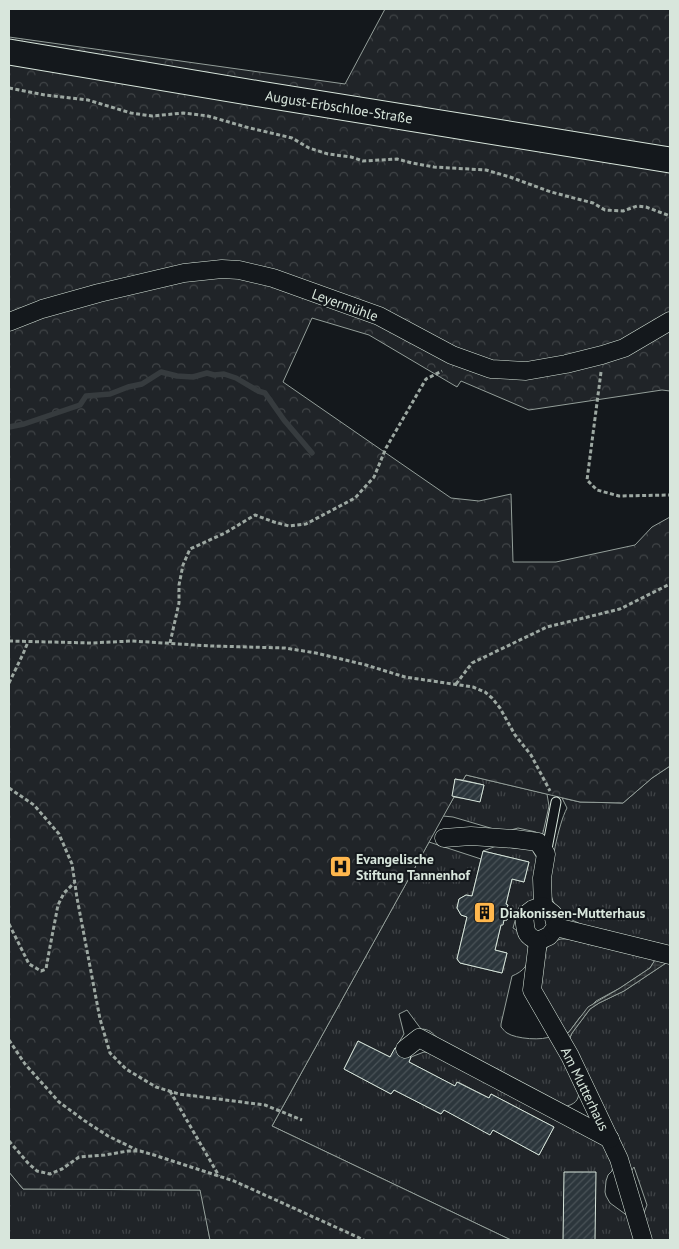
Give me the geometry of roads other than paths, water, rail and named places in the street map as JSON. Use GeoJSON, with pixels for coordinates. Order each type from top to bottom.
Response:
{"type":"FeatureCollection","features":[{"type":"Feature","properties":{"kind":"main road","name":"August-Erbschloe-Straße"},"geometry":{"type":"LineString","coordinates":[[9,52],[670,160]]}},
{"type":"Feature","properties":{"kind":"street","name":"Leyermühle"},"geometry":{"type":"LineString","coordinates":[[9,322],[98,293],[184,273],[222,269],[239,270],[273,278],[379,316],[452,355],[491,369],[526,371],[566,364],[624,348],[670,321]]}},
{"type":"Feature","properties":{"kind":"street"},"geometry":{"type":"LineString","coordinates":[[444,838],[471,836],[538,842],[546,854],[542,878],[544,906],[553,914],[556,927]]}},
{"type":"Feature","properties":{"kind":"street"},"geometry":{"type":"LineString","coordinates":[[544,906],[533,909],[524,916],[526,929],[530,937],[538,941],[549,936],[556,927]]}},
{"type":"Feature","properties":{"kind":"street"},"geometry":{"type":"LineString","coordinates":[[556,927],[670,955]]}},
{"type":"Feature","properties":{"kind":"street","name":"Am Mutterhaus"},"geometry":{"type":"LineString","coordinates":[[538,941],[532,990],[570,1056],[619,1159],[643,1240]]}},
{"type":"Feature","properties":{"kind":"street"},"geometry":{"type":"LineString","coordinates":[[406,1049],[420,1038],[610,1139]]}},
{"type":"Feature","properties":{"kind":"street"},"geometry":{"type":"LineString","coordinates":[[567,1116],[590,1097]]}},
{"type":"Feature","properties":{"kind":"lane"},"geometry":{"type":"LineString","coordinates":[[546,854],[556,802]]}},
{"type":"Feature","properties":{"kind":"waterway"},"geometry":{"type":"LineString","coordinates":[[9,427],[24,424],[80,405],[86,396],[110,394],[142,384],[161,372],[193,377],[207,373],[214,375],[224,374],[265,393],[284,420],[312,453]]}},
{"type":"Feature","properties":{"kind":"place","name":"Evangelische Stiftung Tannenhof"},"geometry":{"type":"Point","coordinates":[340,867]}},
{"type":"Feature","properties":{"kind":"place","name":"Diakonissen-Mutterhaus"},"geometry":{"type":"Point","coordinates":[484,913]}}]}
